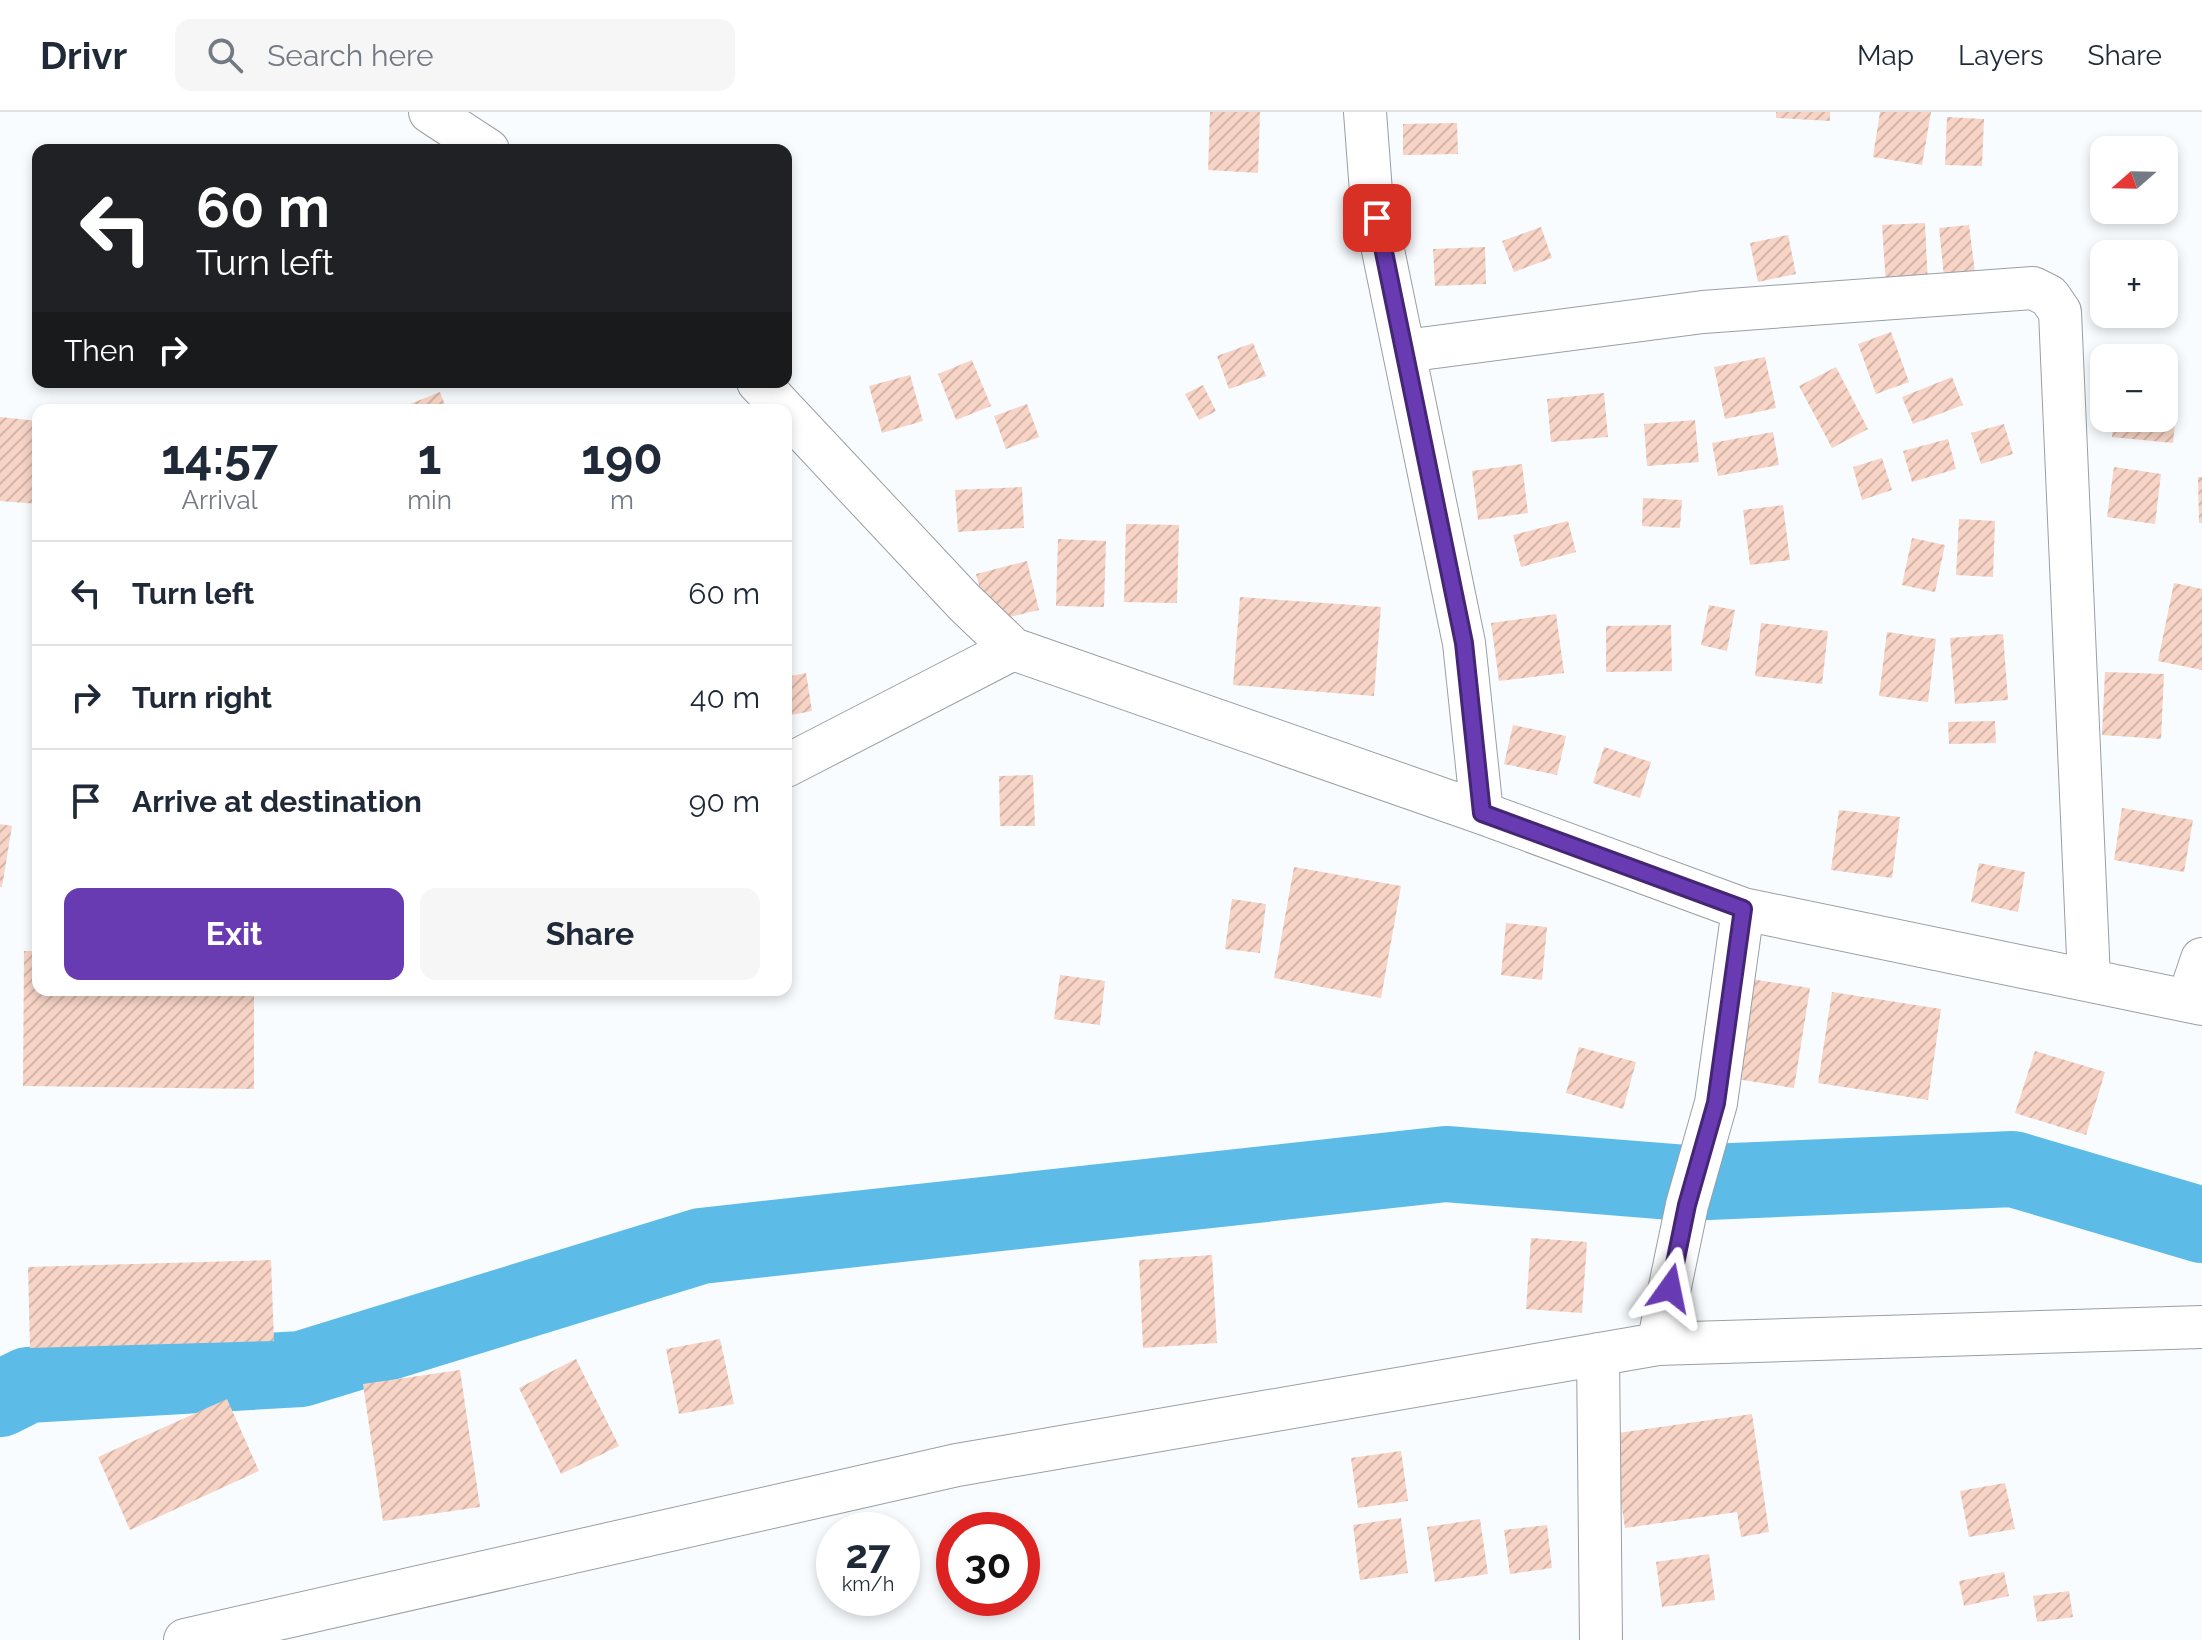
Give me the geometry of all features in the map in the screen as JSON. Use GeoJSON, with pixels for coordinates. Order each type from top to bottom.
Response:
{"type":"FeatureCollection","features":[{"type":"Feature","properties":{"kind":"street"},"geometry":{"type":"LineString","coordinates":[[430,112],[479,144]]}},
{"type":"Feature","properties":{"kind":"street"},"geometry":{"type":"LineString","coordinates":[[1365,112],[1371,192],[1464,643],[1482,813]]}},
{"type":"Feature","properties":{"kind":"street"},"geometry":{"type":"LineString","coordinates":[[1405,351],[1703,312],[2033,288],[2049,296],[2060,312],[2089,979]]}},
{"type":"Feature","properties":{"kind":"street"},"geometry":{"type":"LineString","coordinates":[[764,388],[778,404]]}},
{"type":"Feature","properties":{"kind":"street"},"geometry":{"type":"LineString","coordinates":[[792,418],[964,602],[1013,649],[1482,813],[1743,909],[2195,1003],[2202,959]]}},
{"type":"Feature","properties":{"kind":"street"},"geometry":{"type":"LineString","coordinates":[[792,763],[1013,649]]}},
{"type":"Feature","properties":{"kind":"street"},"geometry":{"type":"LineString","coordinates":[[1658,1344],[1687,1205],[1716,1103],[1743,909]]}},
{"type":"Feature","properties":{"kind":"street"},"geometry":{"type":"LineString","coordinates":[[185,1640],[957,1465],[1658,1344],[2202,1327]]}},
{"type":"Feature","properties":{"kind":"street"},"geometry":{"type":"LineString","coordinates":[[1598,1354],[1601,1640]]}},
{"type":"Feature","properties":{"kind":"building"},"geometry":{"type":"Polygon","coordinates":[[[1210,112],[1260,112],[1258,173],[1208,170],[1210,112]]]}},
{"type":"Feature","properties":{"kind":"building"},"geometry":{"type":"Polygon","coordinates":[[[1776,112],[1830,112],[1830,121],[1776,118],[1776,112]]]}},
{"type":"Feature","properties":{"kind":"building"},"geometry":{"type":"Polygon","coordinates":[[[1880,112],[1931,112],[1922,165],[1873,157],[1880,112]]]}},
{"type":"Feature","properties":{"kind":"building"},"geometry":{"type":"Polygon","coordinates":[[[1947,117],[1984,119],[1982,166],[1945,165],[1947,117]]]}},
{"type":"Feature","properties":{"kind":"building"},"geometry":{"type":"Polygon","coordinates":[[[1457,123],[1458,154],[1403,155],[1403,124],[1457,123]]]}},
{"type":"Feature","properties":{"kind":"building"},"geometry":{"type":"Polygon","coordinates":[[[1925,223],[1928,285],[1886,286],[1882,225],[1925,223]]]}},
{"type":"Feature","properties":{"kind":"building"},"geometry":{"type":"Polygon","coordinates":[[[1969,225],[1975,273],[1944,277],[1939,228],[1969,225]]]}},
{"type":"Feature","properties":{"kind":"building"},"geometry":{"type":"Polygon","coordinates":[[[1541,227],[1552,258],[1514,272],[1502,241],[1541,227]]]}},
{"type":"Feature","properties":{"kind":"building"},"geometry":{"type":"Polygon","coordinates":[[[1788,235],[1796,274],[1758,282],[1750,243],[1788,235]]]}},
{"type":"Feature","properties":{"kind":"building"},"geometry":{"type":"Polygon","coordinates":[[[1485,247],[1486,284],[1435,286],[1433,249],[1485,247]]]}},
{"type":"Feature","properties":{"kind":"building"},"geometry":{"type":"Polygon","coordinates":[[[1891,332],[1909,382],[1876,394],[1858,344],[1891,332]]]}},
{"type":"Feature","properties":{"kind":"building"},"geometry":{"type":"Polygon","coordinates":[[[1253,343],[1266,376],[1229,389],[1217,356],[1253,343]]]}},
{"type":"Feature","properties":{"kind":"building"},"geometry":{"type":"Polygon","coordinates":[[[1765,357],[1776,408],[1725,419],[1714,367],[1765,357]]]}},
{"type":"Feature","properties":{"kind":"building"},"geometry":{"type":"Polygon","coordinates":[[[972,360],[991,406],[956,420],[938,374],[972,360]]]}},
{"type":"Feature","properties":{"kind":"building"},"geometry":{"type":"Polygon","coordinates":[[[1836,367],[1868,429],[1832,448],[1799,386],[1836,367]]]}},
{"type":"Feature","properties":{"kind":"building"},"geometry":{"type":"Polygon","coordinates":[[[910,375],[923,421],[882,433],[869,386],[910,375]]]}},
{"type":"Feature","properties":{"kind":"building"},"geometry":{"type":"Polygon","coordinates":[[[1952,377],[1963,405],[1913,424],[1902,397],[1952,377]]]}},
{"type":"Feature","properties":{"kind":"building"},"geometry":{"type":"Polygon","coordinates":[[[1203,385],[1216,411],[1199,420],[1185,394],[1203,385]]]}},
{"type":"Feature","properties":{"kind":"building"},"geometry":{"type":"Polygon","coordinates":[[[440,392],[445,404],[410,404],[440,392]]]}},
{"type":"Feature","properties":{"kind":"building"},"geometry":{"type":"Polygon","coordinates":[[[1604,393],[1608,437],[1551,442],[1547,399],[1604,393]]]}},
{"type":"Feature","properties":{"kind":"building"},"geometry":{"type":"Polygon","coordinates":[[[1027,404],[1039,437],[1006,449],[994,416],[1027,404]]]}},
{"type":"Feature","properties":{"kind":"building"},"geometry":{"type":"Polygon","coordinates":[[[0,417],[32,420],[32,504],[0,501],[0,417]]]}},
{"type":"Feature","properties":{"kind":"building"},"geometry":{"type":"Polygon","coordinates":[[[1695,420],[1699,462],[1647,466],[1644,424],[1695,420]]]}},
{"type":"Feature","properties":{"kind":"building"},"geometry":{"type":"Polygon","coordinates":[[[2004,424],[2013,454],[1981,464],[1971,433],[2004,424]]]}},
{"type":"Feature","properties":{"kind":"building"},"geometry":{"type":"Polygon","coordinates":[[[1773,432],[1779,465],[1718,476],[1712,443],[1773,432]]]}},
{"type":"Feature","properties":{"kind":"building"},"geometry":{"type":"Polygon","coordinates":[[[2113,432],[2174,432],[2173,443],[2112,437],[2113,432]]]}},
{"type":"Feature","properties":{"kind":"building"},"geometry":{"type":"Polygon","coordinates":[[[1948,439],[1956,469],[1912,482],[1903,451],[1948,439]]]}},
{"type":"Feature","properties":{"kind":"building"},"geometry":{"type":"Polygon","coordinates":[[[1882,458],[1892,490],[1862,500],[1853,467],[1882,458]]]}},
{"type":"Feature","properties":{"kind":"building"},"geometry":{"type":"Polygon","coordinates":[[[1522,464],[1528,513],[1478,520],[1472,471],[1522,464]]]}},
{"type":"Feature","properties":{"kind":"building"},"geometry":{"type":"Polygon","coordinates":[[[2114,467],[2161,474],[2155,524],[2107,517],[2114,467]]]}},
{"type":"Feature","properties":{"kind":"building"},"geometry":{"type":"Polygon","coordinates":[[[2198,477],[2202,477],[2202,523],[2199,523],[2198,477]]]}},
{"type":"Feature","properties":{"kind":"building"},"geometry":{"type":"Polygon","coordinates":[[[1022,487],[1024,528],[958,532],[955,490],[1022,487]]]}},
{"type":"Feature","properties":{"kind":"building"},"geometry":{"type":"Polygon","coordinates":[[[1643,498],[1682,500],[1680,528],[1642,526],[1643,498]]]}},
{"type":"Feature","properties":{"kind":"building"},"geometry":{"type":"Polygon","coordinates":[[[1783,505],[1790,560],[1750,565],[1743,510],[1783,505]]]}},
{"type":"Feature","properties":{"kind":"building"},"geometry":{"type":"Polygon","coordinates":[[[1959,519],[1995,521],[1993,577],[1956,575],[1959,519]]]}},
{"type":"Feature","properties":{"kind":"building"},"geometry":{"type":"Polygon","coordinates":[[[1568,521],[1576,552],[1521,567],[1513,535],[1568,521]]]}},
{"type":"Feature","properties":{"kind":"building"},"geometry":{"type":"Polygon","coordinates":[[[1126,524],[1179,525],[1177,603],[1124,602],[1126,524]]]}},
{"type":"Feature","properties":{"kind":"building"},"geometry":{"type":"Polygon","coordinates":[[[1912,538],[1945,545],[1935,592],[1902,585],[1912,538]]]}},
{"type":"Feature","properties":{"kind":"building"},"geometry":{"type":"Polygon","coordinates":[[[1058,539],[1106,541],[1104,607],[1056,606],[1058,539]]]}},
{"type":"Feature","properties":{"kind":"building"},"geometry":{"type":"Polygon","coordinates":[[[1027,561],[1039,610],[989,622],[976,574],[1027,561]]]}},
{"type":"Feature","properties":{"kind":"building"},"geometry":{"type":"Polygon","coordinates":[[[2174,583],[2202,589],[2202,670],[2158,661],[2174,583]]]}},
{"type":"Feature","properties":{"kind":"building"},"geometry":{"type":"Polygon","coordinates":[[[1240,597],[1381,607],[1374,696],[1233,685],[1240,597]]]}},
{"type":"Feature","properties":{"kind":"building"},"geometry":{"type":"Polygon","coordinates":[[[1709,605],[1735,610],[1727,651],[1701,645],[1709,605]]]}},
{"type":"Feature","properties":{"kind":"building"},"geometry":{"type":"Polygon","coordinates":[[[1556,614],[1564,673],[1499,681],[1491,623],[1556,614]]]}},
{"type":"Feature","properties":{"kind":"building"},"geometry":{"type":"Polygon","coordinates":[[[1761,623],[1828,631],[1822,684],[1755,676],[1761,623]]]}},
{"type":"Feature","properties":{"kind":"building"},"geometry":{"type":"Polygon","coordinates":[[[1671,625],[1672,671],[1606,672],[1606,626],[1671,625]]]}},
{"type":"Feature","properties":{"kind":"building"},"geometry":{"type":"Polygon","coordinates":[[[1887,632],[1936,639],[1928,702],[1879,696],[1887,632]]]}},
{"type":"Feature","properties":{"kind":"building"},"geometry":{"type":"Polygon","coordinates":[[[2003,634],[2008,700],[1955,704],[1950,638],[2003,634]]]}},
{"type":"Feature","properties":{"kind":"building"},"geometry":{"type":"Polygon","coordinates":[[[2105,672],[2164,674],[2161,739],[2102,735],[2105,672]]]}},
{"type":"Feature","properties":{"kind":"building"},"geometry":{"type":"Polygon","coordinates":[[[806,673],[812,711],[792,715],[792,676],[806,673]]]}},
{"type":"Feature","properties":{"kind":"building"},"geometry":{"type":"Polygon","coordinates":[[[1995,721],[1996,743],[1949,744],[1948,722],[1995,721]]]}},
{"type":"Feature","properties":{"kind":"building"},"geometry":{"type":"Polygon","coordinates":[[[1513,725],[1566,736],[1557,775],[1504,764],[1513,725]]]}},
{"type":"Feature","properties":{"kind":"building"},"geometry":{"type":"Polygon","coordinates":[[[1604,747],[1651,762],[1640,798],[1593,783],[1604,747]]]}},
{"type":"Feature","properties":{"kind":"building"},"geometry":{"type":"Polygon","coordinates":[[[1033,775],[1035,826],[1000,826],[999,776],[1033,775]]]}},
{"type":"Feature","properties":{"kind":"building"},"geometry":{"type":"Polygon","coordinates":[[[2122,808],[2193,820],[2184,872],[2114,860],[2122,808]]]}},
{"type":"Feature","properties":{"kind":"building"},"geometry":{"type":"Polygon","coordinates":[[[1839,810],[1900,817],[1892,878],[1831,870],[1839,810]]]}},
{"type":"Feature","properties":{"kind":"building"},"geometry":{"type":"Polygon","coordinates":[[[0,824],[12,826],[2,887],[0,887],[0,824]]]}},
{"type":"Feature","properties":{"kind":"building"},"geometry":{"type":"Polygon","coordinates":[[[1979,863],[2025,872],[2018,912],[1971,902],[1979,863]]]}},
{"type":"Feature","properties":{"kind":"building"},"geometry":{"type":"Polygon","coordinates":[[[1294,867],[1401,886],[1381,998],[1274,978],[1294,867]]]}},
{"type":"Feature","properties":{"kind":"building"},"geometry":{"type":"Polygon","coordinates":[[[1232,899],[1266,904],[1260,953],[1225,949],[1232,899]]]}},
{"type":"Feature","properties":{"kind":"building"},"geometry":{"type":"Polygon","coordinates":[[[1506,923],[1547,927],[1542,980],[1501,975],[1506,923]]]}},
{"type":"Feature","properties":{"kind":"building"},"geometry":{"type":"Polygon","coordinates":[[[24,951],[32,951],[32,996],[254,996],[254,1089],[23,1086],[24,951]]]}},
{"type":"Feature","properties":{"kind":"building"},"geometry":{"type":"Polygon","coordinates":[[[1060,975],[1105,981],[1100,1025],[1054,1019],[1060,975]]]}},
{"type":"Feature","properties":{"kind":"building"},"geometry":{"type":"Polygon","coordinates":[[[1751,979],[1810,988],[1794,1088],[1736,1079],[1751,979]]]}},
{"type":"Feature","properties":{"kind":"building"},"geometry":{"type":"Polygon","coordinates":[[[1832,992],[1941,1009],[1928,1100],[1818,1083],[1832,992]]]}},
{"type":"Feature","properties":{"kind":"building"},"geometry":{"type":"Polygon","coordinates":[[[1579,1047],[1636,1062],[1623,1109],[1566,1093],[1579,1047]]]}},
{"type":"Feature","properties":{"kind":"building"},"geometry":{"type":"Polygon","coordinates":[[[2035,1051],[2105,1072],[2086,1135],[2015,1113],[2035,1051]]]}},
{"type":"Feature","properties":{"kind":"building"},"geometry":{"type":"Polygon","coordinates":[[[1531,1238],[1587,1242],[1582,1313],[1526,1309],[1531,1238]]]}},
{"type":"Feature","properties":{"kind":"building"},"geometry":{"type":"Polygon","coordinates":[[[1212,1255],[1217,1343],[1143,1348],[1139,1260],[1212,1255]]]}},
{"type":"Feature","properties":{"kind":"building"},"geometry":{"type":"Polygon","coordinates":[[[271,1260],[274,1341],[30,1348],[28,1267],[271,1260]]]}},
{"type":"Feature","properties":{"kind":"building"},"geometry":{"type":"Polygon","coordinates":[[[720,1339],[734,1404],[679,1414],[666,1349],[720,1339]]]}},
{"type":"Feature","properties":{"kind":"building"},"geometry":{"type":"Polygon","coordinates":[[[576,1359],[619,1446],[561,1474],[519,1388],[576,1359]]]}},
{"type":"Feature","properties":{"kind":"building"},"geometry":{"type":"Polygon","coordinates":[[[460,1370],[480,1507],[383,1521],[363,1384],[460,1370]]]}},
{"type":"Feature","properties":{"kind":"building"},"geometry":{"type":"Polygon","coordinates":[[[227,1399],[259,1471],[130,1530],[98,1457],[227,1399]]]}},
{"type":"Feature","properties":{"kind":"building"},"geometry":{"type":"Polygon","coordinates":[[[1752,1414],[1769,1532],[1741,1537],[1737,1512],[1625,1528],[1611,1434],[1752,1414]]]}},
{"type":"Feature","properties":{"kind":"building"},"geometry":{"type":"Polygon","coordinates":[[[1401,1451],[1408,1501],[1358,1508],[1351,1458],[1401,1451]]]}},
{"type":"Feature","properties":{"kind":"building"},"geometry":{"type":"Polygon","coordinates":[[[2005,1483],[2015,1529],[1969,1537],[1960,1491],[2005,1483]]]}},
{"type":"Feature","properties":{"kind":"building"},"geometry":{"type":"Polygon","coordinates":[[[1401,1518],[1408,1573],[1360,1580],[1353,1525],[1401,1518]]]}},
{"type":"Feature","properties":{"kind":"building"},"geometry":{"type":"Polygon","coordinates":[[[1480,1519],[1488,1574],[1435,1582],[1427,1527],[1480,1519]]]}},
{"type":"Feature","properties":{"kind":"building"},"geometry":{"type":"Polygon","coordinates":[[[1547,1525],[1552,1568],[1510,1574],[1504,1530],[1547,1525]]]}},
{"type":"Feature","properties":{"kind":"building"},"geometry":{"type":"Polygon","coordinates":[[[1709,1554],[1715,1600],[1662,1607],[1656,1562],[1709,1554]]]}},
{"type":"Feature","properties":{"kind":"building"},"geometry":{"type":"Polygon","coordinates":[[[2004,1572],[2009,1596],[1964,1606],[1959,1581],[2004,1572]]]}},
{"type":"Feature","properties":{"kind":"building"},"geometry":{"type":"Polygon","coordinates":[[[2069,1591],[2073,1617],[2037,1622],[2033,1596],[2069,1591]]]}},
{"type":"Feature","properties":{"kind":"waterway"},"geometry":{"type":"LineString","coordinates":[[0,1399],[28,1385],[301,1369],[701,1246],[1446,1164],[1685,1183],[2013,1169],[2202,1225]]}},
{"type":"Feature","properties":{"kind":"route"},"geometry":{"type":"LineString","coordinates":[[1377,218],[1464,643],[1482,813],[1743,909],[1716,1103],[1687,1205],[1670,1288]]}}]}
